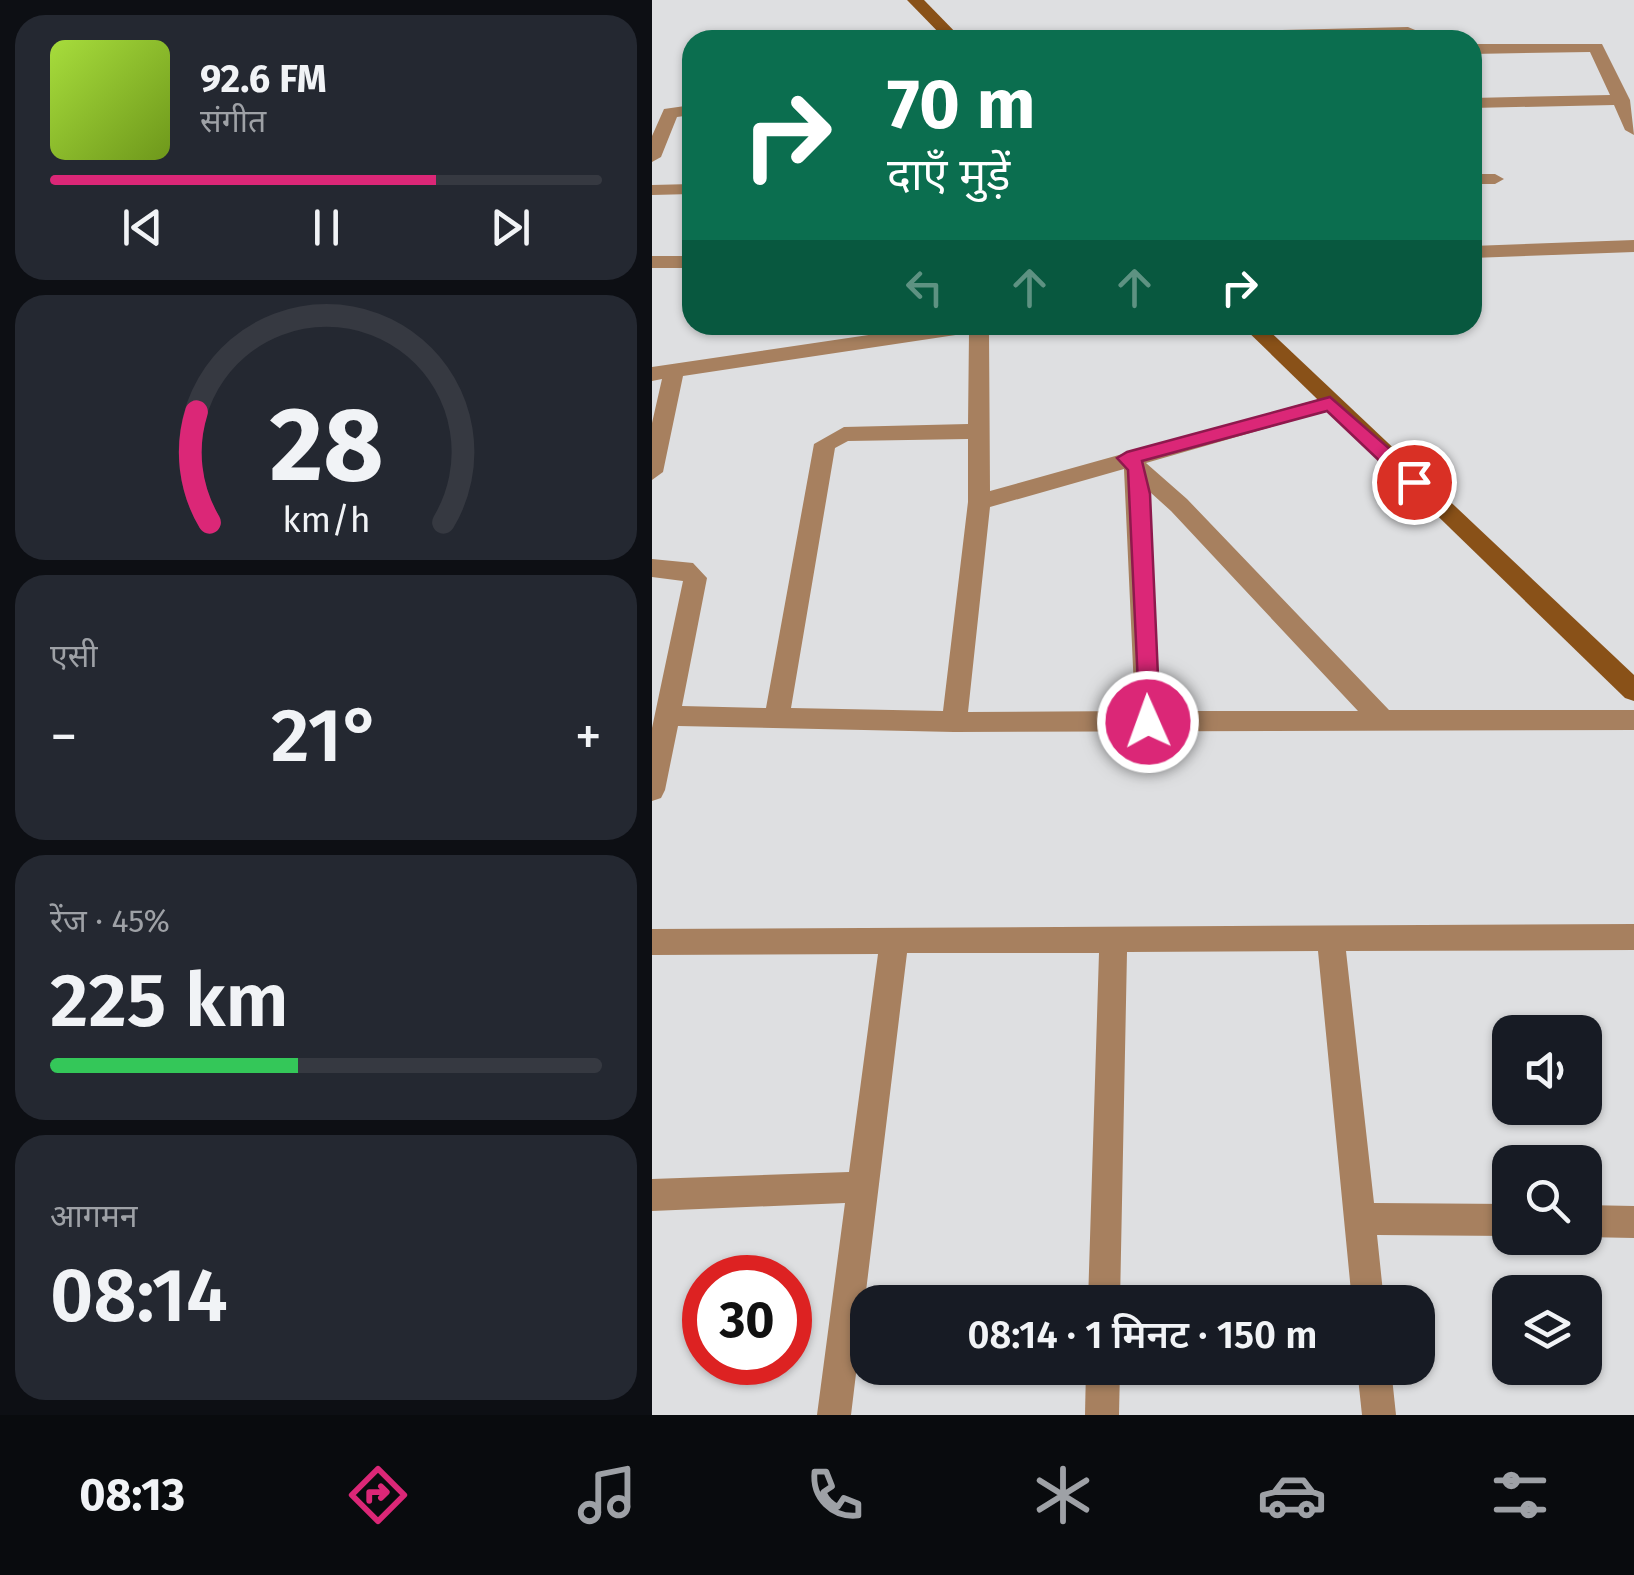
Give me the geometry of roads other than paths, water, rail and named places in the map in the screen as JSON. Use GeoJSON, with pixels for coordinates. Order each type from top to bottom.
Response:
{"type":"FeatureCollection","features":[{"type":"Feature","properties":{"kind":"street"},"geometry":{"type":"LineString","coordinates":[[914,0],[945,30]]}},
{"type":"Feature","properties":{"kind":"street"},"geometry":{"type":"LineString","coordinates":[[1482,49],[1596,47],[1634,130]]}},
{"type":"Feature","properties":{"kind":"street"},"geometry":{"type":"LineString","coordinates":[[1482,103],[1622,100]]}},
{"type":"Feature","properties":{"kind":"street"},"geometry":{"type":"LineString","coordinates":[[652,158],[670,113],[682,111]]}},
{"type":"Feature","properties":{"kind":"street"},"geometry":{"type":"LineString","coordinates":[[1482,179],[1494,179]]}},
{"type":"Feature","properties":{"kind":"street"},"geometry":{"type":"LineString","coordinates":[[652,190],[682,189]]}},
{"type":"Feature","properties":{"kind":"street"},"geometry":{"type":"LineString","coordinates":[[1482,252],[1634,246]]}},
{"type":"Feature","properties":{"kind":"street"},"geometry":{"type":"LineString","coordinates":[[652,262],[682,262]]}},
{"type":"Feature","properties":{"kind":"street"},"geometry":{"type":"LineString","coordinates":[[652,472],[663,372],[920,335]]}},
{"type":"Feature","properties":{"kind":"street"},"geometry":{"type":"LineString","coordinates":[[954,722],[979,502],[983,335]]}},
{"type":"Feature","properties":{"kind":"street"},"geometry":{"type":"LineString","coordinates":[[1261,335],[1634,691]]}},
{"type":"Feature","properties":{"kind":"street"},"geometry":{"type":"LineString","coordinates":[[979,502],[1132,463],[1330,403]]}},
{"type":"Feature","properties":{"kind":"street"},"geometry":{"type":"LineString","coordinates":[[776,718],[825,444],[844,434],[980,431]]}},
{"type":"Feature","properties":{"kind":"street"},"geometry":{"type":"LineString","coordinates":[[1132,463],[1148,722]]}},
{"type":"Feature","properties":{"kind":"street"},"geometry":{"type":"LineString","coordinates":[[1132,463],[1179,505],[1385,722]]}},
{"type":"Feature","properties":{"kind":"street"},"geometry":{"type":"LineString","coordinates":[[652,568],[685,568],[696,578],[652,790]]}},
{"type":"Feature","properties":{"kind":"street"},"geometry":{"type":"LineString","coordinates":[[670,716],[954,722],[1634,720]]}},
{"type":"Feature","properties":{"kind":"street"},"geometry":{"type":"LineString","coordinates":[[1331,938],[1366,1285]]}},
{"type":"Feature","properties":{"kind":"street"},"geometry":{"type":"LineString","coordinates":[[1104,1285],[1113,939]]}},
{"type":"Feature","properties":{"kind":"street"},"geometry":{"type":"LineString","coordinates":[[652,942],[1633,939]]}},
{"type":"Feature","properties":{"kind":"street"},"geometry":{"type":"LineString","coordinates":[[834,1415],[894,941]]}},
{"type":"Feature","properties":{"kind":"street"},"geometry":{"type":"LineString","coordinates":[[652,1195],[863,1187]]}},
{"type":"Feature","properties":{"kind":"street"},"geometry":{"type":"LineString","coordinates":[[1359,1218],[1492,1220]]}},
{"type":"Feature","properties":{"kind":"street"},"geometry":{"type":"LineString","coordinates":[[1602,1222],[1634,1222]]}},
{"type":"Feature","properties":{"kind":"street"},"geometry":{"type":"LineString","coordinates":[[1102,1415],[1103,1385]]}},
{"type":"Feature","properties":{"kind":"street"},"geometry":{"type":"LineString","coordinates":[[1376,1385],[1379,1415]]}}]}
